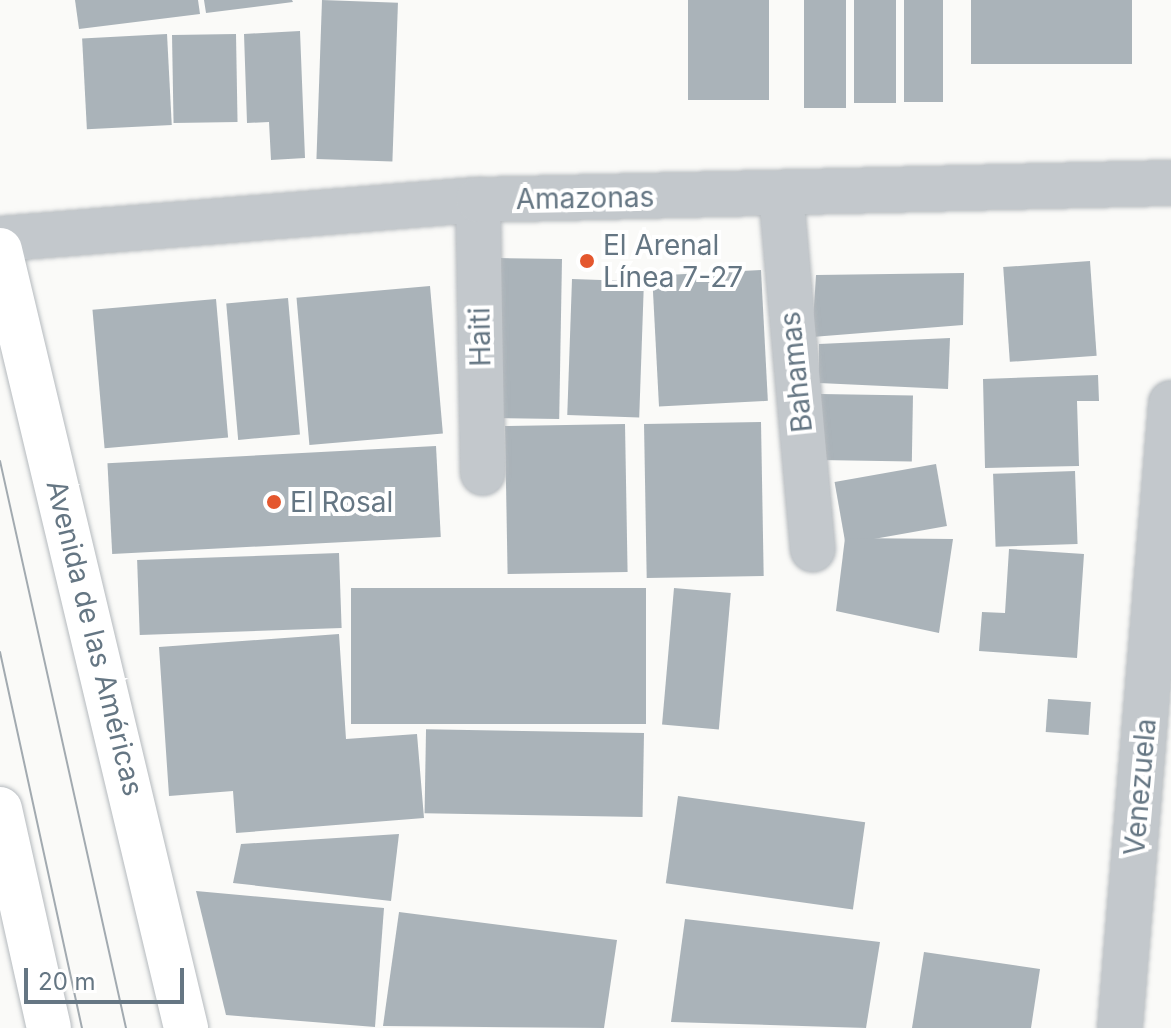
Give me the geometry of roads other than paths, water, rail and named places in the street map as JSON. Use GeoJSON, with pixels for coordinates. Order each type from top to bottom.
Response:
{"type":"FeatureCollection","features":[{"type":"Feature","properties":{"kind":"main road","name":"Avenida de las Américas"},"geometry":{"type":"LineString","coordinates":[[0,250],[186,1028]]}},
{"type":"Feature","properties":{"kind":"main road"},"geometry":{"type":"LineString","coordinates":[[0,809],[49,1028]]}},
{"type":"Feature","properties":{"kind":"street","name":"Amazonas"},"geometry":{"type":"LineString","coordinates":[[0,239],[478,200],[1171,183]]}},
{"type":"Feature","properties":{"kind":"street","name":"Bahamas"},"geometry":{"type":"LineString","coordinates":[[781,194],[813,550]]}},
{"type":"Feature","properties":{"kind":"street","name":"Haiti"},"geometry":{"type":"LineString","coordinates":[[478,200],[483,473]]}},
{"type":"Feature","properties":{"kind":"street","name":"Venezuela"},"geometry":{"type":"LineString","coordinates":[[1120,1028],[1171,403]]}},
{"type":"Feature","properties":{"kind":"tram line"},"geometry":{"type":"LineString","coordinates":[[0,461],[126,1028]]}},
{"type":"Feature","properties":{"kind":"tram line"},"geometry":{"type":"LineString","coordinates":[[0,652],[82,1028]]}},
{"type":"Feature","properties":{"kind":"place","name":"El Arenal Línea 7-27"},"geometry":{"type":"Point","coordinates":[587,261]}},
{"type":"Feature","properties":{"kind":"place","name":"El Rosal"},"geometry":{"type":"Point","coordinates":[274,502]}}]}
